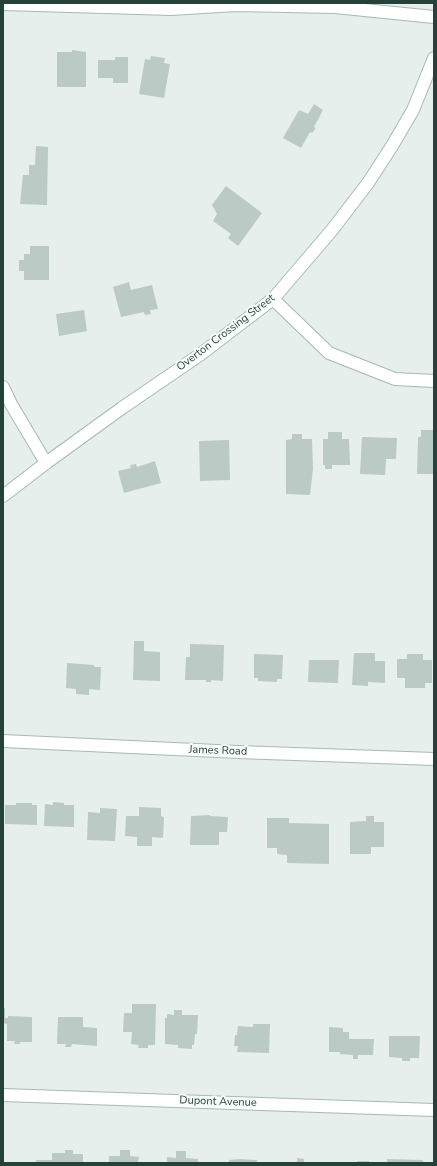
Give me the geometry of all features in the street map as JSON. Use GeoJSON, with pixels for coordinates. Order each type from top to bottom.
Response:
{"type":"FeatureCollection","features":[{"type":"Feature","properties":{"kind":"street"},"geometry":{"type":"LineString","coordinates":[[3,4],[171,10],[236,6],[335,7],[434,17]]}},
{"type":"Feature","properties":{"kind":"street","name":"Overton Crossing Street"},"geometry":{"type":"LineString","coordinates":[[3,496],[46,462],[201,354],[273,299],[332,230],[368,183],[413,110],[434,58]]}},
{"type":"Feature","properties":{"kind":"street"},"geometry":{"type":"LineString","coordinates":[[273,299],[329,353],[395,379],[434,381]]}},
{"type":"Feature","properties":{"kind":"street"},"geometry":{"type":"LineString","coordinates":[[3,387],[11,404],[46,462]]}},
{"type":"Feature","properties":{"kind":"street","name":"James Road"},"geometry":{"type":"LineString","coordinates":[[3,741],[230,752],[434,759]]}},
{"type":"Feature","properties":{"kind":"street","name":"Dupont Avenue"},"geometry":{"type":"LineString","coordinates":[[3,1095],[434,1110]]}},
{"type":"Feature","properties":{"kind":"building"},"geometry":{"type":"Polygon","coordinates":[[[72,50],[86,52],[86,87],[57,87],[57,52],[72,52],[72,50]]]}},
{"type":"Feature","properties":{"kind":"building"},"geometry":{"type":"Polygon","coordinates":[[[151,56],[165,58],[164,63],[170,64],[164,98],[139,94],[145,59],[150,60],[151,56]]]}},
{"type":"Feature","properties":{"kind":"building"},"geometry":{"type":"Polygon","coordinates":[[[115,57],[128,57],[128,83],[113,83],[113,78],[98,78],[98,60],[115,60],[115,57]]]}},
{"type":"Feature","properties":{"kind":"building"},"geometry":{"type":"Polygon","coordinates":[[[314,104],[323,110],[314,127],[316,128],[312,133],[310,132],[301,148],[283,138],[299,110],[308,114],[314,104]]]}},
{"type":"Feature","properties":{"kind":"building"},"geometry":{"type":"Polygon","coordinates":[[[36,146],[48,147],[47,205],[20,204],[23,175],[29,175],[29,165],[35,165],[36,146]]]}},
{"type":"Feature","properties":{"kind":"building"},"geometry":{"type":"Polygon","coordinates":[[[226,186],[262,213],[238,246],[228,238],[231,234],[213,221],[217,214],[212,205],[226,186]]]}},
{"type":"Feature","properties":{"kind":"building"},"geometry":{"type":"Polygon","coordinates":[[[30,246],[49,246],[49,280],[24,280],[24,271],[19,271],[19,260],[24,260],[24,254],[30,254],[30,246]]]}},
{"type":"Feature","properties":{"kind":"building"},"geometry":{"type":"Polygon","coordinates":[[[129,282],[131,290],[152,285],[158,309],[150,310],[151,314],[145,315],[144,312],[121,317],[113,287],[129,282]]]}},
{"type":"Feature","properties":{"kind":"building"},"geometry":{"type":"Polygon","coordinates":[[[84,310],[87,331],[59,336],[56,314],[84,310]]]}},
{"type":"Feature","properties":{"kind":"building"},"geometry":{"type":"Polygon","coordinates":[[[421,430],[434,430],[433,474],[417,474],[418,437],[421,437],[421,430]]]}},
{"type":"Feature","properties":{"kind":"building"},"geometry":{"type":"Polygon","coordinates":[[[328,432],[342,432],[342,439],[349,439],[350,465],[332,465],[332,469],[325,469],[325,465],[323,465],[323,439],[328,439],[328,432]]]}},
{"type":"Feature","properties":{"kind":"building"},"geometry":{"type":"Polygon","coordinates":[[[292,434],[302,434],[302,439],[312,439],[313,469],[310,495],[286,494],[286,440],[292,439],[292,434]]]}},
{"type":"Feature","properties":{"kind":"building"},"geometry":{"type":"Polygon","coordinates":[[[362,437],[397,438],[396,459],[386,459],[385,475],[360,474],[362,437]]]}},
{"type":"Feature","properties":{"kind":"building"},"geometry":{"type":"Polygon","coordinates":[[[229,440],[230,480],[200,481],[199,441],[229,440]]]}},
{"type":"Feature","properties":{"kind":"building"},"geometry":{"type":"Polygon","coordinates":[[[155,461],[161,483],[124,493],[118,471],[131,468],[130,465],[136,464],[137,467],[155,461]]]}},
{"type":"Feature","properties":{"kind":"building"},"geometry":{"type":"Polygon","coordinates":[[[134,641],[144,641],[144,651],[160,652],[160,681],[133,680],[134,641]]]}},
{"type":"Feature","properties":{"kind":"building"},"geometry":{"type":"Polygon","coordinates":[[[190,644],[224,645],[223,681],[211,680],[211,682],[206,682],[206,680],[185,680],[186,657],[190,657],[190,644]]]}},
{"type":"Feature","properties":{"kind":"building"},"geometry":{"type":"Polygon","coordinates":[[[354,653],[375,653],[375,661],[385,661],[385,683],[368,682],[368,686],[352,685],[354,653]]]}},
{"type":"Feature","properties":{"kind":"building"},"geometry":{"type":"Polygon","coordinates":[[[254,654],[283,655],[282,679],[277,679],[277,682],[258,681],[258,678],[254,678],[254,654]]]}},
{"type":"Feature","properties":{"kind":"building"},"geometry":{"type":"Polygon","coordinates":[[[407,654],[423,654],[423,660],[432,660],[432,683],[425,683],[425,688],[405,688],[405,678],[397,678],[397,659],[407,659],[407,654]]]}},
{"type":"Feature","properties":{"kind":"building"},"geometry":{"type":"Polygon","coordinates":[[[309,660],[339,660],[338,683],[308,682],[309,660]]]}},
{"type":"Feature","properties":{"kind":"building"},"geometry":{"type":"Polygon","coordinates":[[[67,663],[101,667],[100,690],[89,689],[89,695],[76,694],[76,689],[66,688],[67,663]]]}},
{"type":"Feature","properties":{"kind":"building"},"geometry":{"type":"Polygon","coordinates":[[[53,802],[64,803],[64,805],[74,805],[74,827],[44,826],[45,804],[53,805],[53,802]]]}},
{"type":"Feature","properties":{"kind":"building"},"geometry":{"type":"Polygon","coordinates":[[[16,803],[32,803],[32,805],[37,805],[37,825],[5,824],[5,805],[16,805],[16,803]]]}},
{"type":"Feature","properties":{"kind":"building"},"geometry":{"type":"Polygon","coordinates":[[[139,807],[161,808],[161,816],[164,817],[163,838],[152,837],[152,846],[137,846],[137,837],[125,836],[126,816],[139,816],[139,807]]]}},
{"type":"Feature","properties":{"kind":"building"},"geometry":{"type":"Polygon","coordinates":[[[100,808],[117,809],[115,841],[87,840],[88,812],[100,813],[100,808]]]}},
{"type":"Feature","properties":{"kind":"building"},"geometry":{"type":"Polygon","coordinates":[[[210,815],[228,817],[227,832],[219,832],[219,845],[190,845],[191,816],[210,815]]]}},
{"type":"Feature","properties":{"kind":"building"},"geometry":{"type":"Polygon","coordinates":[[[366,816],[374,816],[374,822],[384,822],[384,847],[371,847],[371,854],[350,854],[350,822],[366,821],[366,816]]]}},
{"type":"Feature","properties":{"kind":"building"},"geometry":{"type":"Polygon","coordinates":[[[267,818],[289,818],[289,823],[329,824],[329,864],[287,863],[287,855],[277,854],[277,848],[267,848],[267,818]]]}},
{"type":"Feature","properties":{"kind":"building"},"geometry":{"type":"Polygon","coordinates":[[[132,1004],[156,1004],[155,1045],[148,1045],[148,1048],[138,1048],[139,1045],[131,1044],[132,1032],[123,1032],[124,1013],[132,1013],[132,1004]]]}},
{"type":"Feature","properties":{"kind":"building"},"geometry":{"type":"Polygon","coordinates":[[[3,1008],[5,1008],[5,1018],[8,1018],[8,1016],[32,1017],[32,1042],[20,1042],[20,1044],[14,1044],[15,1041],[7,1041],[7,1024],[3,1023],[3,1008]]]}},
{"type":"Feature","properties":{"kind":"building"},"geometry":{"type":"Polygon","coordinates":[[[174,1010],[182,1010],[182,1015],[198,1015],[197,1034],[195,1034],[192,1049],[178,1048],[178,1045],[165,1044],[165,1018],[167,1018],[167,1014],[174,1015],[174,1010]]]}},
{"type":"Feature","properties":{"kind":"building"},"geometry":{"type":"Polygon","coordinates":[[[58,1017],[83,1017],[83,1027],[97,1028],[97,1046],[72,1044],[71,1047],[65,1047],[66,1044],[57,1044],[58,1017]]]}},
{"type":"Feature","properties":{"kind":"building"},"geometry":{"type":"Polygon","coordinates":[[[253,1024],[270,1024],[269,1053],[237,1052],[238,1046],[234,1046],[238,1026],[253,1027],[253,1024]]]}},
{"type":"Feature","properties":{"kind":"building"},"geometry":{"type":"Polygon","coordinates":[[[329,1027],[343,1028],[343,1032],[349,1032],[349,1039],[374,1039],[373,1055],[358,1055],[358,1059],[353,1059],[353,1055],[340,1054],[340,1052],[329,1052],[329,1027]]]}},
{"type":"Feature","properties":{"kind":"building"},"geometry":{"type":"Polygon","coordinates":[[[389,1036],[420,1036],[419,1058],[410,1058],[410,1061],[402,1061],[402,1058],[389,1057],[389,1036]]]}},
{"type":"Feature","properties":{"kind":"building"},"geometry":{"type":"Polygon","coordinates":[[[65,1150],[73,1150],[73,1154],[83,1154],[83,1163],[36,1163],[36,1160],[52,1160],[52,1153],[65,1153],[65,1150]]]}},
{"type":"Feature","properties":{"kind":"building"},"geometry":{"type":"Polygon","coordinates":[[[120,1150],[130,1150],[130,1156],[139,1157],[138,1163],[109,1163],[109,1156],[120,1156],[120,1150]]]}},
{"type":"Feature","properties":{"kind":"building"},"geometry":{"type":"Polygon","coordinates":[[[176,1151],[186,1151],[186,1158],[198,1159],[198,1163],[167,1163],[167,1157],[176,1158],[176,1151]]]}},
{"type":"Feature","properties":{"kind":"building"},"geometry":{"type":"Polygon","coordinates":[[[297,1158],[304,1159],[304,1163],[297,1163],[297,1158]]]}},
{"type":"Feature","properties":{"kind":"building"},"geometry":{"type":"Polygon","coordinates":[[[387,1159],[423,1160],[423,1163],[387,1163],[387,1159]]]}},
{"type":"Feature","properties":{"kind":"building"},"geometry":{"type":"Polygon","coordinates":[[[229,1160],[257,1160],[257,1163],[229,1163],[229,1160]]]}},
{"type":"Feature","properties":{"kind":"building"},"geometry":{"type":"Polygon","coordinates":[[[357,1161],[369,1161],[369,1163],[357,1163],[357,1161]]]}}]}
